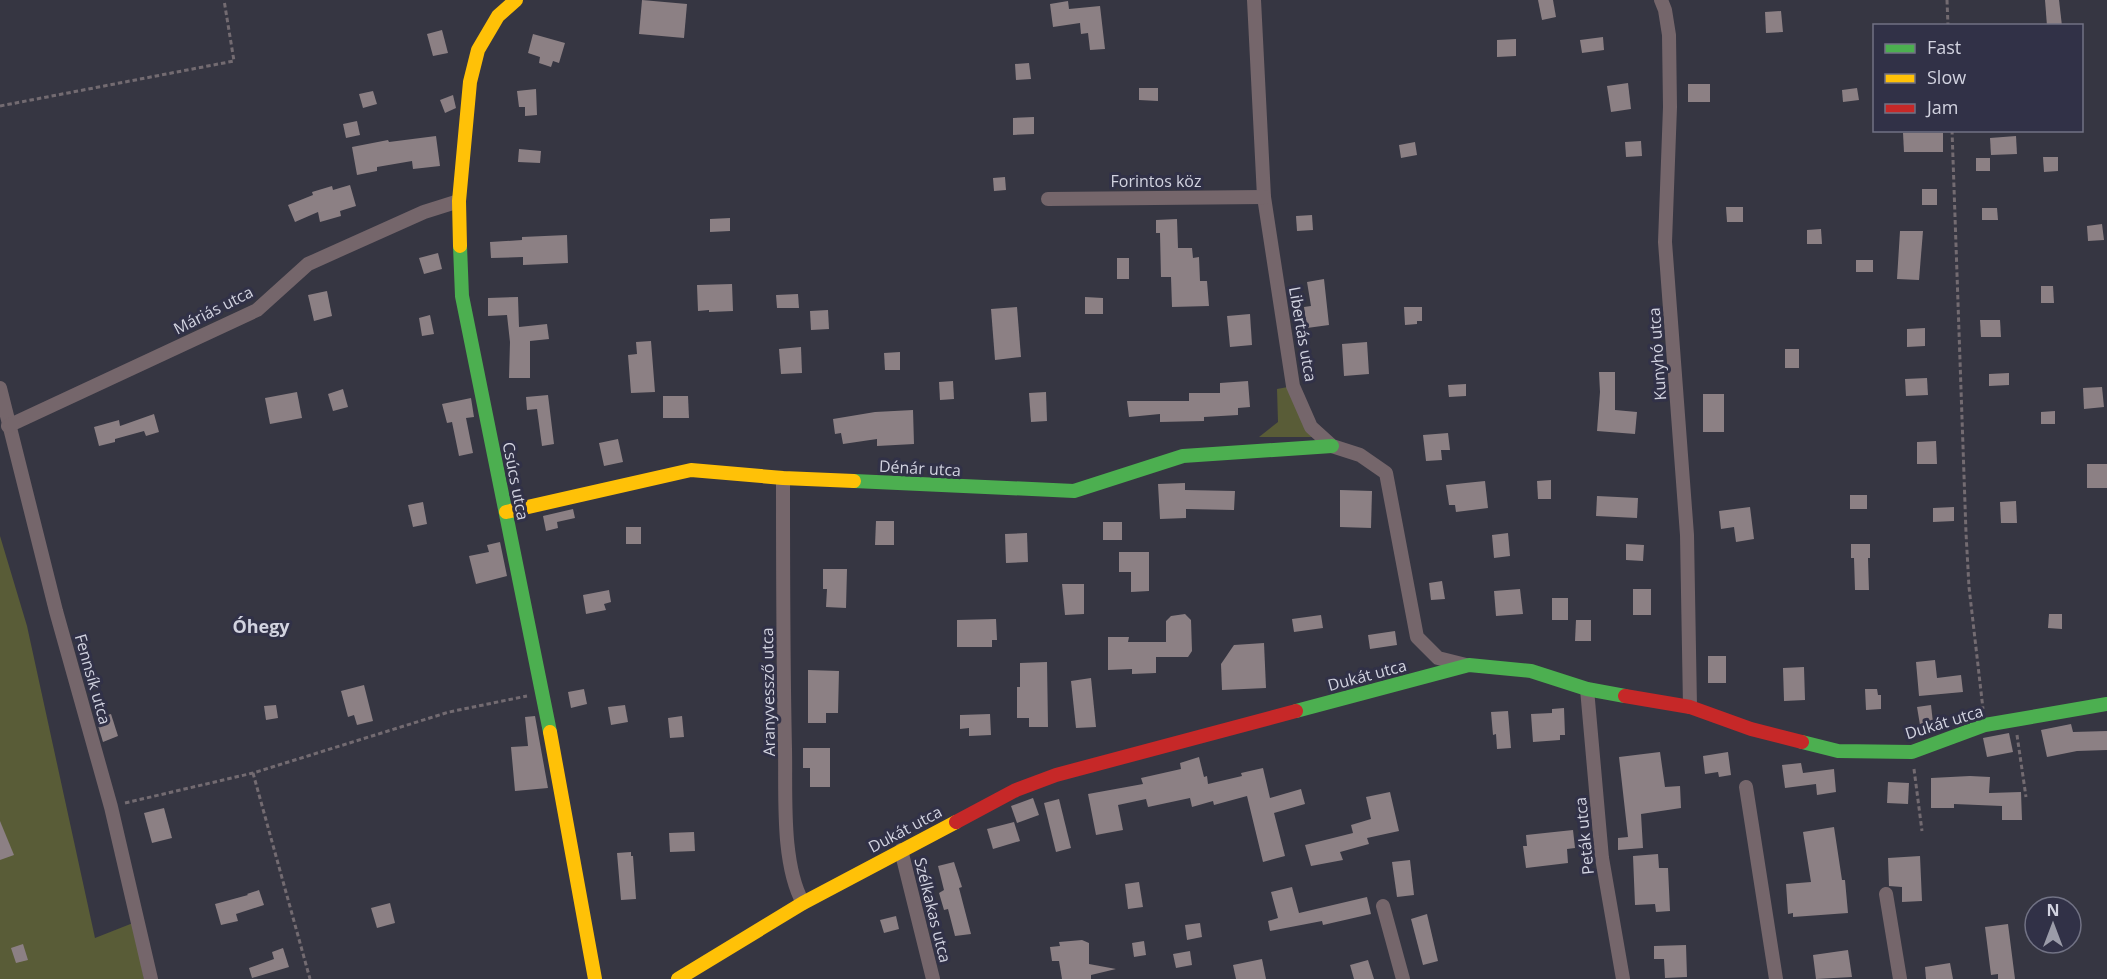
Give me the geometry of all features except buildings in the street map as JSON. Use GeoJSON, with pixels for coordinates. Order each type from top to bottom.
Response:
{"type":"FeatureCollection","features":[{"type":"Feature","properties":{"kind":"street","name":"Csúcs utca"},"geometry":{"type":"LineString","coordinates":[[516,0],[498,16],[478,50],[469,91],[459,201],[462,296],[543,693],[595,979]]}},
{"type":"Feature","properties":{"kind":"street","name":"Libertás utca"},"geometry":{"type":"LineString","coordinates":[[1254,0],[1264,197],[1293,386],[1311,427],[1332,446],[1360,455],[1386,473],[1417,637],[1438,658],[1468,665]]}},
{"type":"Feature","properties":{"kind":"street","name":"Kunyhó utca"},"geometry":{"type":"LineString","coordinates":[[1661,0],[1669,35],[1670,107],[1665,242],[1687,535],[1690,707]]}},
{"type":"Feature","properties":{"kind":"street","name":"Forintos köz"},"geometry":{"type":"LineString","coordinates":[[1048,199],[1264,197]]}},
{"type":"Feature","properties":{"kind":"street","name":"Máriás utca"},"geometry":{"type":"LineString","coordinates":[[8,426],[257,310],[309,264],[424,212],[459,201]]}},
{"type":"Feature","properties":{"kind":"street","name":"Fennsík utca"},"geometry":{"type":"LineString","coordinates":[[1,393],[56,610],[111,807],[151,979]]}},
{"type":"Feature","properties":{"kind":"street","name":"Dénár utca"},"geometry":{"type":"LineString","coordinates":[[506,512],[691,470],[714,470],[783,478],[1074,491],[1183,456],[1332,446]]}},
{"type":"Feature","properties":{"kind":"street","name":"Aranyvessző utca"},"geometry":{"type":"LineString","coordinates":[[783,478],[786,824],[794,885],[803,903]]}},
{"type":"Feature","properties":{"kind":"street","name":"Dukát utca"},"geometry":{"type":"LineString","coordinates":[[678,979],[803,903],[1016,790],[1056,775],[1468,665],[1531,671],[1587,688],[1690,707],[1751,729],[1838,750],[1912,752],[1985,725],[2107,704]]}},
{"type":"Feature","properties":{"kind":"street","name":"Peták utca"},"geometry":{"type":"LineString","coordinates":[[1587,688],[1602,858],[1623,979]]}},
{"type":"Feature","properties":{"kind":"street"},"geometry":{"type":"LineString","coordinates":[[1746,787],[1776,979]]}},
{"type":"Feature","properties":{"kind":"street","name":"Szélkakas utca"},"geometry":{"type":"LineString","coordinates":[[901,850],[933,979]]}},
{"type":"Feature","properties":{"kind":"street"},"geometry":{"type":"LineString","coordinates":[[1886,894],[1900,979]]}},
{"type":"Feature","properties":{"kind":"street"},"geometry":{"type":"LineString","coordinates":[[1383,906],[1403,979]]}},
{"type":"Feature","properties":{"kind":"path"},"geometry":{"type":"LineString","coordinates":[[0,106],[234,61],[224,0]]}},
{"type":"Feature","properties":{"kind":"path"},"geometry":{"type":"LineString","coordinates":[[1947,0],[1948,24]]}},
{"type":"Feature","properties":{"kind":"path"},"geometry":{"type":"LineString","coordinates":[[1952,132],[1966,533],[1969,587],[1985,725]]}},
{"type":"Feature","properties":{"kind":"path"},"geometry":{"type":"LineString","coordinates":[[111,807],[253,773],[449,712],[543,693]]}},
{"type":"Feature","properties":{"kind":"path"},"geometry":{"type":"LineString","coordinates":[[2015,721],[2026,797]]}},
{"type":"Feature","properties":{"kind":"path"},"geometry":{"type":"LineString","coordinates":[[1912,752],[1922,831]]}},
{"type":"Feature","properties":{"kind":"path"},"geometry":{"type":"LineString","coordinates":[[253,773],[310,979]]}},
{"type":"Feature","properties":{"kind":"green space"},"geometry":{"type":"Polygon","coordinates":[[[1288,387],[1317,437],[1259,437],[1278,422],[1277,389],[1288,387]]]}},
{"type":"Feature","properties":{"kind":"green space"},"geometry":{"type":"Polygon","coordinates":[[[0,536],[27,626],[95,938],[133,923],[144,979],[0,979],[0,536]]]}},
{"type":"Feature","properties":{"kind":"traffic: fast"},"geometry":{"type":"LineString","coordinates":[[460,246],[462,296],[550,732]]}},
{"type":"Feature","properties":{"kind":"traffic: fast"},"geometry":{"type":"LineString","coordinates":[[854,481],[1074,491],[1183,456],[1332,446]]}},
{"type":"Feature","properties":{"kind":"traffic: fast"},"geometry":{"type":"LineString","coordinates":[[1296,711],[1469,665],[1531,671],[1587,689],[1625,696]]}},
{"type":"Feature","properties":{"kind":"traffic: fast"},"geometry":{"type":"LineString","coordinates":[[1802,742],[1838,751],[1912,752],[1985,725],[2107,704]]}},
{"type":"Feature","properties":{"kind":"traffic: slow"},"geometry":{"type":"LineString","coordinates":[[460,246],[459,201],[470,82],[478,50],[498,16],[516,0]]}},
{"type":"Feature","properties":{"kind":"traffic: slow"},"geometry":{"type":"LineString","coordinates":[[506,512],[691,470],[854,481]]}},
{"type":"Feature","properties":{"kind":"traffic: slow"},"geometry":{"type":"LineString","coordinates":[[550,732],[595,979]]}},
{"type":"Feature","properties":{"kind":"traffic: slow"},"geometry":{"type":"LineString","coordinates":[[678,979],[803,903],[956,822]]}},
{"type":"Feature","properties":{"kind":"traffic: jam"},"geometry":{"type":"LineString","coordinates":[[1625,696],[1690,707],[1751,729],[1802,742]]}},
{"type":"Feature","properties":{"kind":"traffic: jam"},"geometry":{"type":"LineString","coordinates":[[956,822],[1016,790],[1056,775],[1296,711]]}},
{"type":"Feature","properties":{"kind":"district","name":"Óhegy"},"geometry":{"type":"Point","coordinates":[261,627]}}]}
